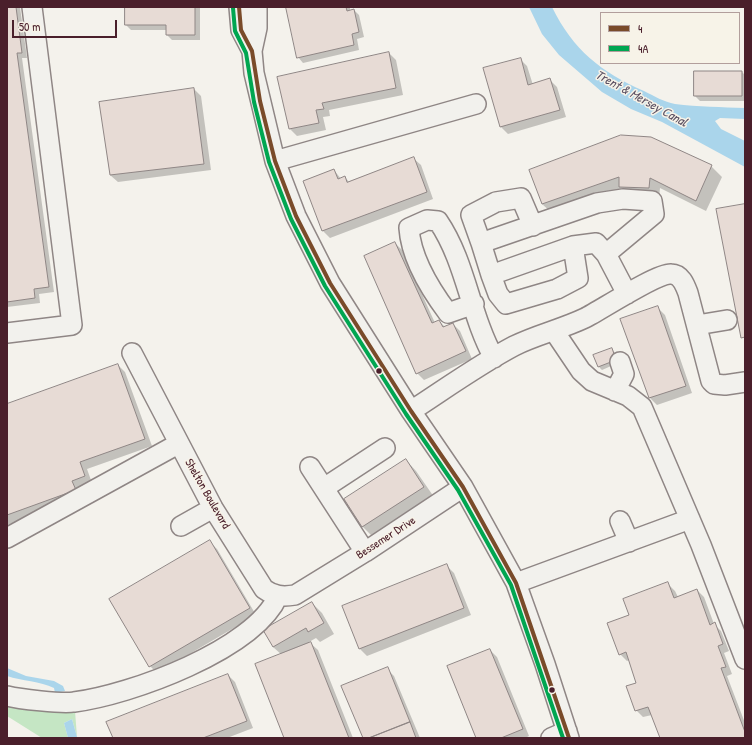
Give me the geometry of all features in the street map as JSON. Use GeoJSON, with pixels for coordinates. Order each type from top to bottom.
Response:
{"type":"FeatureCollection","features":[{"type":"Feature","properties":{"kind":"street"},"geometry":{"type":"LineString","coordinates":[[7,334],[72,325],[32,7]]}},
{"type":"Feature","properties":{"kind":"street"},"geometry":{"type":"LineString","coordinates":[[239,7],[241,30],[252,51],[260,101],[275,161],[296,216],[330,283],[411,411],[463,487],[516,583],[563,736]]}},
{"type":"Feature","properties":{"kind":"street"},"geometry":{"type":"LineString","coordinates":[[252,51],[257,28],[257,7]]}},
{"type":"Feature","properties":{"kind":"street"},"geometry":{"type":"LineString","coordinates":[[275,161],[476,104]]}},
{"type":"Feature","properties":{"kind":"street"},"geometry":{"type":"LineString","coordinates":[[532,226],[521,198],[496,202],[471,215],[498,294],[506,304],[557,289],[578,278],[573,246]]}},
{"type":"Feature","properties":{"kind":"street"},"geometry":{"type":"LineString","coordinates":[[481,243],[597,203],[623,199],[652,201],[654,214],[606,254]]}},
{"type":"Feature","properties":{"kind":"street"},"geometry":{"type":"LineString","coordinates":[[474,304],[448,312],[432,292],[410,242],[409,228],[427,220],[438,221],[444,229],[467,282],[474,304],[486,342],[494,358]]}},
{"type":"Feature","properties":{"kind":"street"},"geometry":{"type":"LineString","coordinates":[[491,275],[573,246],[596,243],[606,254],[627,294]]}},
{"type":"Feature","properties":{"kind":"street"},"geometry":{"type":"LineString","coordinates":[[411,411],[515,346],[585,318],[627,294],[669,274],[675,274],[683,282],[688,293],[714,384],[725,385],[745,382]]}},
{"type":"Feature","properties":{"kind":"street"},"geometry":{"type":"LineString","coordinates":[[696,325],[727,320]]}},
{"type":"Feature","properties":{"kind":"street"},"geometry":{"type":"LineString","coordinates":[[554,331],[581,371],[592,381],[628,396],[642,406],[659,465],[690,519],[745,659]]}},
{"type":"Feature","properties":{"kind":"street","name":"Shelton Boulevard"},"geometry":{"type":"LineString","coordinates":[[132,353],[178,444],[213,508],[264,589],[271,594],[278,596]]}},
{"type":"Feature","properties":{"kind":"street"},"geometry":{"type":"LineString","coordinates":[[615,391],[624,374],[620,362]]}},
{"type":"Feature","properties":{"kind":"street"},"geometry":{"type":"LineString","coordinates":[[7,538],[178,444]]}},
{"type":"Feature","properties":{"kind":"street"},"geometry":{"type":"LineString","coordinates":[[324,488],[385,448]]}},
{"type":"Feature","properties":{"kind":"street"},"geometry":{"type":"LineString","coordinates":[[310,467],[366,552]]}},
{"type":"Feature","properties":{"kind":"street","name":"Bessemer Drive"},"geometry":{"type":"LineString","coordinates":[[278,596],[294,595],[366,552],[463,487]]}},
{"type":"Feature","properties":{"kind":"street"},"geometry":{"type":"LineString","coordinates":[[181,526],[213,508]]}},
{"type":"Feature","properties":{"kind":"street"},"geometry":{"type":"LineString","coordinates":[[516,583],[690,519]]}},
{"type":"Feature","properties":{"kind":"street"},"geometry":{"type":"LineString","coordinates":[[620,521],[629,542]]}},
{"type":"Feature","properties":{"kind":"street"},"geometry":{"type":"LineString","coordinates":[[7,696],[72,703],[109,696],[180,672],[229,644],[259,623],[273,608],[278,596]]}},
{"type":"Feature","properties":{"kind":"green space"},"geometry":{"type":"Polygon","coordinates":[[[7,703],[75,711],[77,737],[72,719],[64,723],[68,738],[42,738],[7,716],[7,703]]]}},
{"type":"Feature","properties":{"kind":"water","name":"Trent & Mersey Canal"},"geometry":{"type":"Polygon","coordinates":[[[529,7],[552,7],[569,36],[590,58],[614,76],[659,99],[684,105],[745,108],[745,119],[720,118],[715,121],[721,129],[745,141],[745,167],[662,122],[631,109],[602,92],[559,55],[542,34],[529,7]]]}},
{"type":"Feature","properties":{"kind":"water"},"geometry":{"type":"Polygon","coordinates":[[[7,668],[26,676],[54,681],[63,686],[65,691],[55,693],[54,688],[49,686],[7,676],[7,668]]]}},
{"type":"Feature","properties":{"kind":"water"},"geometry":{"type":"Polygon","coordinates":[[[72,719],[77,738],[68,738],[64,723],[72,719]]]}},
{"type":"Feature","properties":{"kind":"building"},"geometry":{"type":"Polygon","coordinates":[[[7,7],[16,7],[22,53],[17,53],[49,287],[34,289],[35,298],[7,302],[7,7]]]}},
{"type":"Feature","properties":{"kind":"building"},"geometry":{"type":"Polygon","coordinates":[[[125,7],[195,7],[195,35],[166,35],[166,25],[125,25],[125,7]]]}},
{"type":"Feature","properties":{"kind":"building"},"geometry":{"type":"Polygon","coordinates":[[[286,7],[346,7],[347,11],[354,9],[359,32],[352,34],[354,45],[297,58],[286,7]]]}},
{"type":"Feature","properties":{"kind":"building"},"geometry":{"type":"Polygon","coordinates":[[[389,52],[396,88],[322,103],[324,109],[316,110],[319,123],[289,129],[277,77],[389,52]]]}},
{"type":"Feature","properties":{"kind":"building"},"geometry":{"type":"Polygon","coordinates":[[[521,58],[528,85],[550,78],[560,110],[500,127],[483,68],[521,58]]]}},
{"type":"Feature","properties":{"kind":"building"},"geometry":{"type":"Polygon","coordinates":[[[694,71],[742,71],[742,96],[694,96],[694,71]]]}},
{"type":"Feature","properties":{"kind":"building"},"geometry":{"type":"Polygon","coordinates":[[[194,88],[204,164],[110,175],[99,102],[194,88]]]}},
{"type":"Feature","properties":{"kind":"building"},"geometry":{"type":"Polygon","coordinates":[[[621,135],[651,137],[712,165],[696,201],[650,178],[649,188],[619,187],[619,177],[542,204],[529,170],[621,135]]]}},
{"type":"Feature","properties":{"kind":"building"},"geometry":{"type":"Polygon","coordinates":[[[414,157],[427,192],[322,231],[303,181],[334,169],[338,179],[345,176],[347,182],[414,157]]]}},
{"type":"Feature","properties":{"kind":"building"},"geometry":{"type":"Polygon","coordinates":[[[745,204],[745,337],[741,338],[716,209],[745,204]]]}},
{"type":"Feature","properties":{"kind":"building"},"geometry":{"type":"Polygon","coordinates":[[[395,242],[432,323],[439,320],[443,327],[453,323],[466,351],[416,374],[364,256],[395,242]]]}},
{"type":"Feature","properties":{"kind":"building"},"geometry":{"type":"Polygon","coordinates":[[[658,306],[686,386],[649,398],[620,319],[658,306]]]}},
{"type":"Feature","properties":{"kind":"building"},"geometry":{"type":"Polygon","coordinates":[[[612,348],[616,360],[598,367],[593,355],[612,348]]]}},
{"type":"Feature","properties":{"kind":"building"},"geometry":{"type":"Polygon","coordinates":[[[118,364],[145,439],[80,462],[85,476],[72,481],[76,490],[7,515],[7,404],[118,364]]]}},
{"type":"Feature","properties":{"kind":"building"},"geometry":{"type":"Polygon","coordinates":[[[406,459],[424,487],[362,527],[344,499],[406,459]]]}},
{"type":"Feature","properties":{"kind":"building"},"geometry":{"type":"Polygon","coordinates":[[[210,540],[250,608],[149,667],[109,599],[210,540]]]}},
{"type":"Feature","properties":{"kind":"building"},"geometry":{"type":"Polygon","coordinates":[[[447,564],[464,608],[359,649],[342,606],[447,564]]]}},
{"type":"Feature","properties":{"kind":"building"},"geometry":{"type":"Polygon","coordinates":[[[668,582],[674,598],[697,589],[710,625],[715,622],[723,644],[718,646],[726,667],[721,668],[745,732],[745,738],[660,738],[648,707],[635,711],[626,686],[636,683],[626,652],[619,655],[607,623],[629,615],[623,599],[668,582]]]}},
{"type":"Feature","properties":{"kind":"building"},"geometry":{"type":"Polygon","coordinates":[[[312,602],[324,623],[308,632],[306,628],[273,647],[263,630],[312,602]]]}},
{"type":"Feature","properties":{"kind":"building"},"geometry":{"type":"Polygon","coordinates":[[[311,642],[349,738],[284,738],[255,664],[311,642]]]}},
{"type":"Feature","properties":{"kind":"building"},"geometry":{"type":"Polygon","coordinates":[[[490,649],[523,729],[501,738],[476,738],[447,666],[490,649]]]}},
{"type":"Feature","properties":{"kind":"building"},"geometry":{"type":"Polygon","coordinates":[[[388,667],[410,722],[369,738],[363,738],[341,686],[388,667]]]}},
{"type":"Feature","properties":{"kind":"building"},"geometry":{"type":"Polygon","coordinates":[[[228,674],[247,721],[203,738],[113,738],[106,722],[228,674]]]}},
{"type":"Feature","properties":{"kind":"building"},"geometry":{"type":"Polygon","coordinates":[[[410,722],[416,738],[369,738],[410,722]]]}},
{"type":"Feature","properties":{"kind":"transit line","name":"4"},"geometry":{"type":"LineString","coordinates":[[239,7],[241,30],[252,51],[260,101],[275,161],[296,216],[330,283],[411,411],[463,487],[516,583],[569,738]]}},
{"type":"Feature","properties":{"kind":"transit line","name":"4A"},"geometry":{"type":"LineString","coordinates":[[233,8],[235,31],[246,53],[254,102],[269,162],[291,219],[325,286],[406,414],[458,490],[511,585],[563,738]]}}]}
